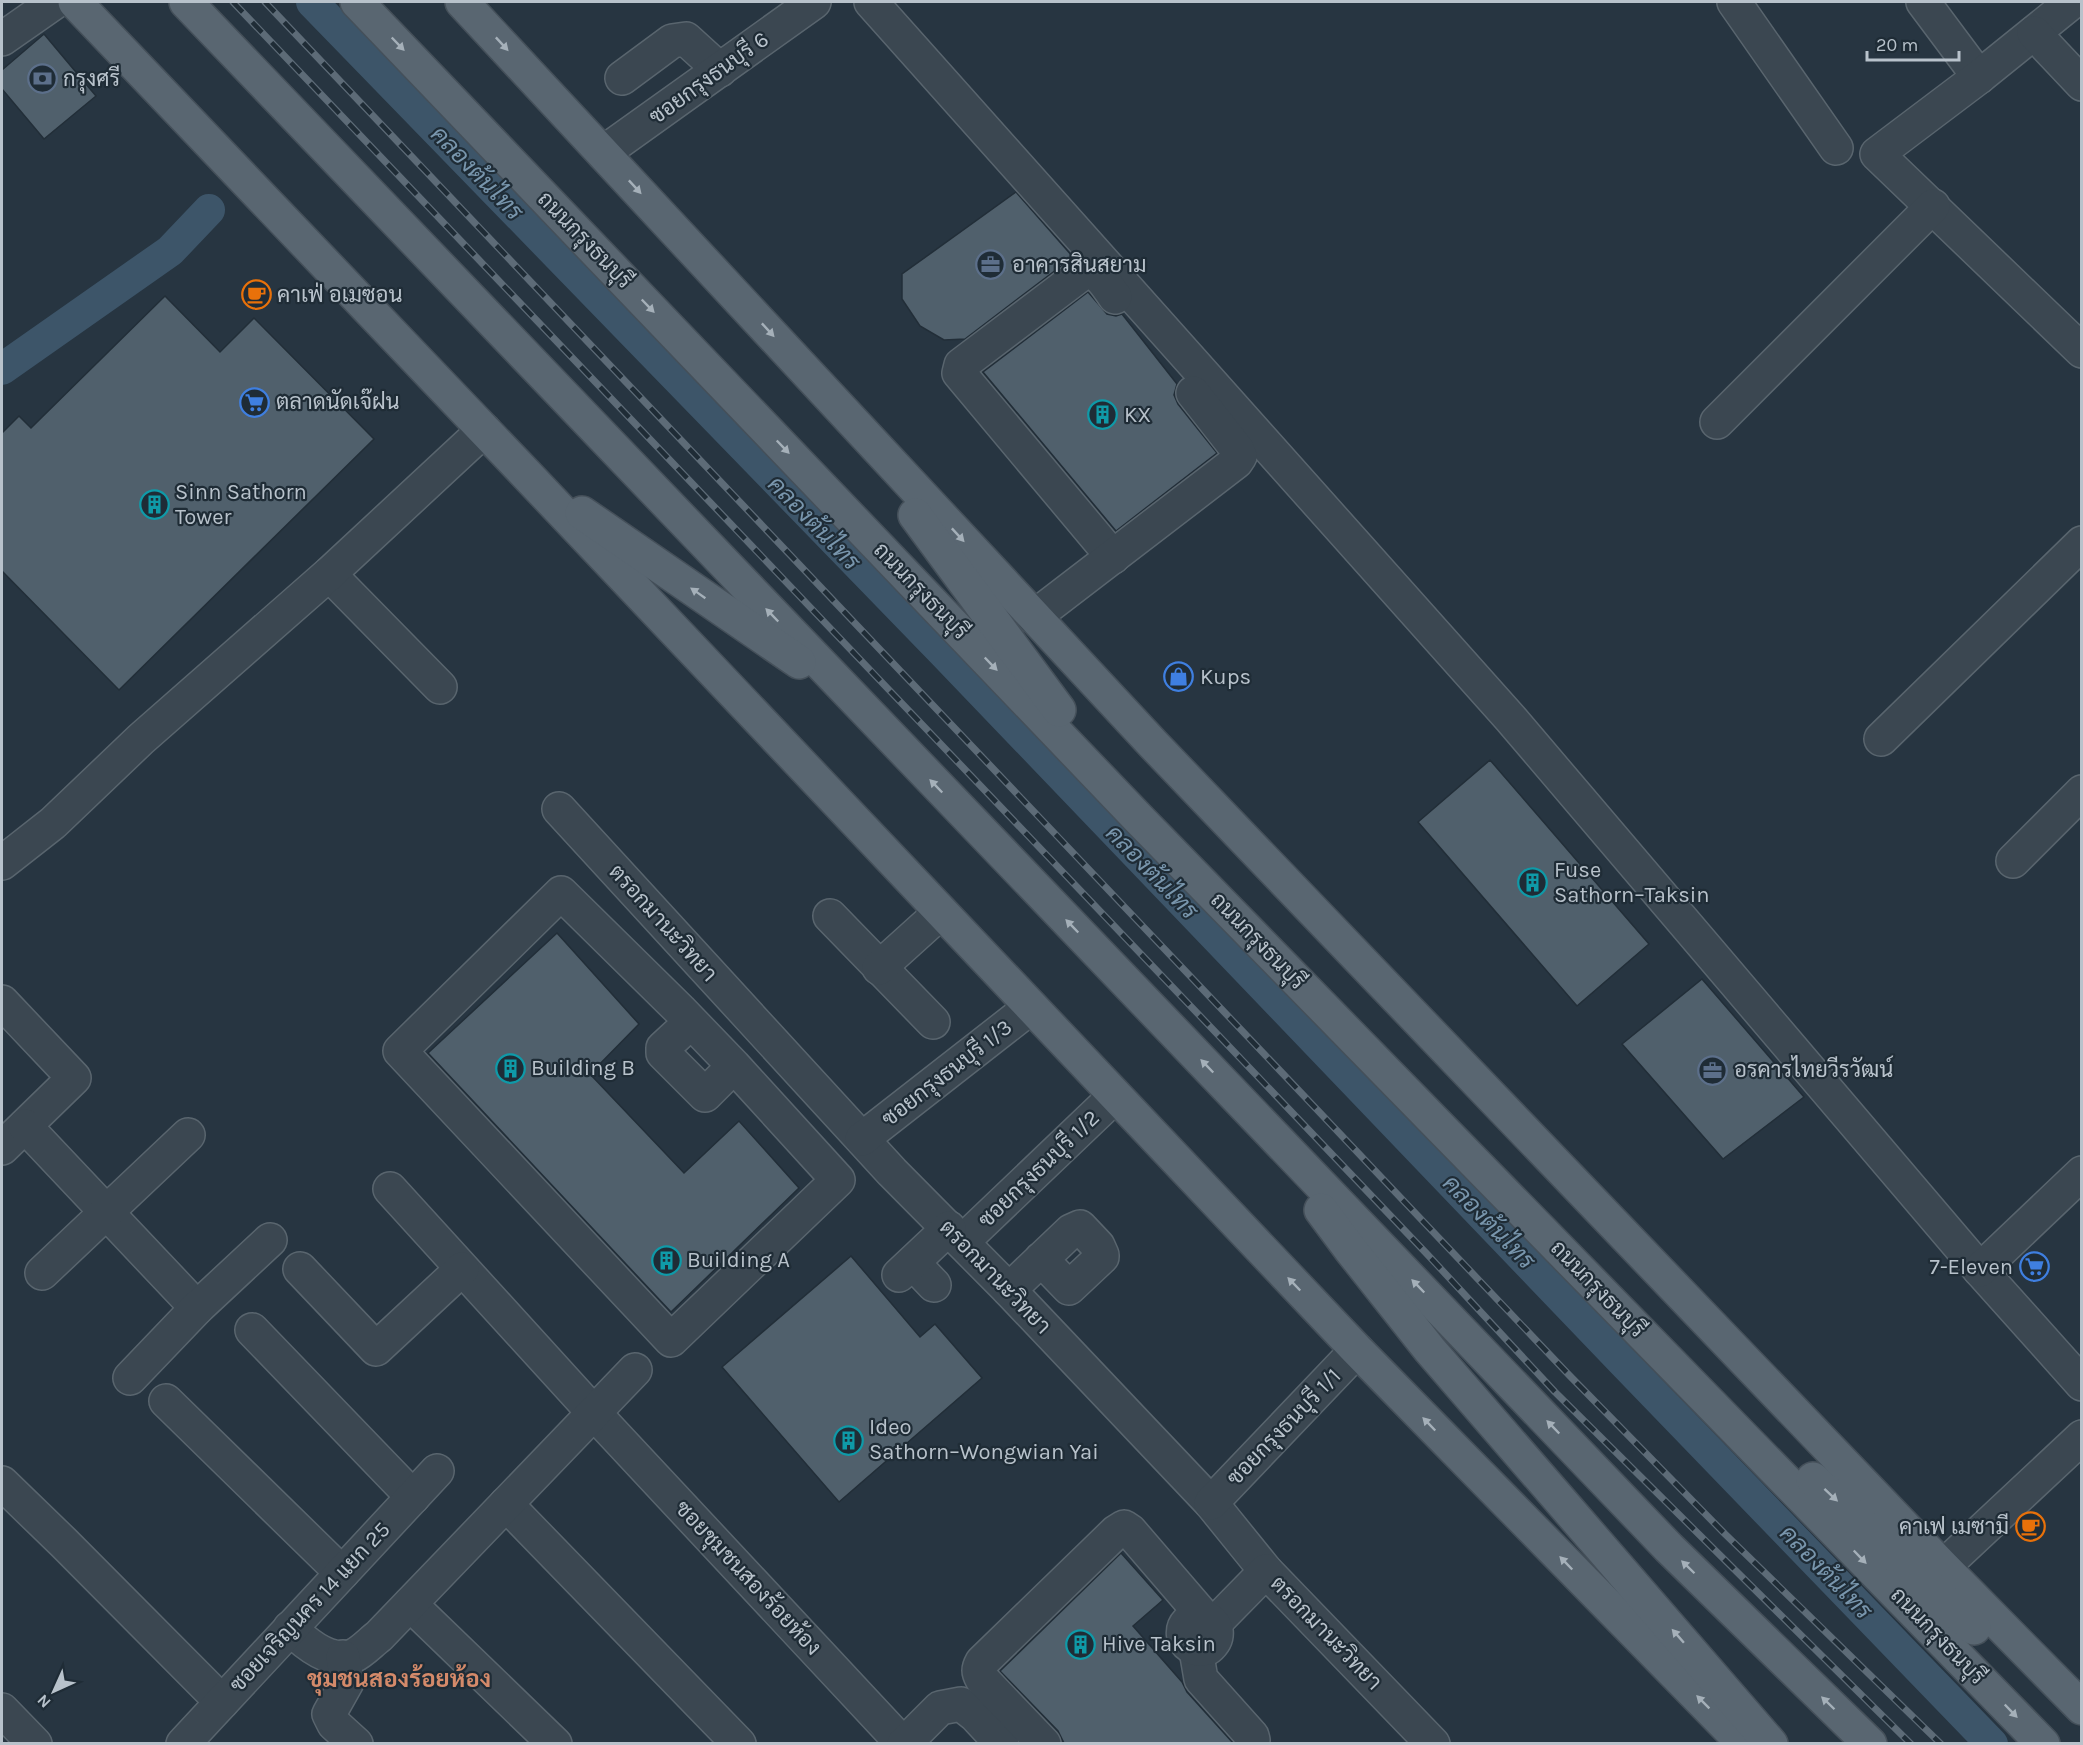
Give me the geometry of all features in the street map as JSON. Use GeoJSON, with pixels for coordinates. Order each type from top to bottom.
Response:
{"type":"FeatureCollection","features":[{"type":"Feature","properties":{"kind":"main road"},"geometry":{"type":"LineString","coordinates":[[75,2],[1357,1350],[1744,1743]]}},
{"type":"Feature","properties":{"kind":"main road"},"geometry":{"type":"LineString","coordinates":[[186,2],[1669,1548],[1870,1743]]}},
{"type":"Feature","properties":{"kind":"main road","name":"ถนนกรุงธนบุรี"},"geometry":{"type":"LineString","coordinates":[[357,2],[1139,819],[2043,1743]]}},
{"type":"Feature","properties":{"kind":"main road"},"geometry":{"type":"LineString","coordinates":[[462,2],[1169,761],[1943,1567],[2082,1707]]}},
{"type":"Feature","properties":{"kind":"main road"},"geometry":{"type":"LineString","coordinates":[[832,399],[1139,819]]}},
{"type":"Feature","properties":{"kind":"main road"},"geometry":{"type":"LineString","coordinates":[[527,475],[850,696]]}},
{"type":"Feature","properties":{"kind":"main road"},"geometry":{"type":"LineString","coordinates":[[1248,1108],[1350,1250],[1430,1350],[1771,1743]]}},
{"type":"Feature","properties":{"kind":"main road"},"geometry":{"type":"LineString","coordinates":[[1628,1320],[1776,1445],[2082,1727]]}},
{"type":"Feature","properties":{"kind":"street"},"geometry":{"type":"LineString","coordinates":[[2,39],[55,2]]}},
{"type":"Feature","properties":{"kind":"street","name":"ซอยกรุงธนบุรี 6"},"geometry":{"type":"LineString","coordinates":[[603,153],[814,2]]}},
{"type":"Feature","properties":{"kind":"street"},"geometry":{"type":"LineString","coordinates":[[871,2],[1511,719],[1980,1270],[2082,1384]]}},
{"type":"Feature","properties":{"kind":"street"},"geometry":{"type":"LineString","coordinates":[[1734,2],[1836,148]]}},
{"type":"Feature","properties":{"kind":"street"},"geometry":{"type":"LineString","coordinates":[[1923,2],[1979,77]]}},
{"type":"Feature","properties":{"kind":"street"},"geometry":{"type":"LineString","coordinates":[[2072,2],[1979,77],[1877,154],[2082,351]]}},
{"type":"Feature","properties":{"kind":"street"},"geometry":{"type":"LineString","coordinates":[[2034,33],[2082,84]]}},
{"type":"Feature","properties":{"kind":"street"},"geometry":{"type":"LineString","coordinates":[[622,78],[678,39],[686,39],[720,70]]}},
{"type":"Feature","properties":{"kind":"street"},"geometry":{"type":"LineString","coordinates":[[1717,422],[1933,206]]}},
{"type":"Feature","properties":{"kind":"street"},"geometry":{"type":"LineString","coordinates":[[1034,617],[1113,557],[1236,462],[1239,456],[1237,449],[1097,274],[1091,271],[1084,272],[961,365],[960,373],[1113,557]]}},
{"type":"Feature","properties":{"kind":"street"},"geometry":{"type":"LineString","coordinates":[[2,862],[53,823],[141,739],[329,574],[484,430]]}},
{"type":"Feature","properties":{"kind":"street"},"geometry":{"type":"LineString","coordinates":[[1881,739],[2082,543]]}},
{"type":"Feature","properties":{"kind":"street"},"geometry":{"type":"LineString","coordinates":[[329,574],[440,687]]}},
{"type":"Feature","properties":{"kind":"street"},"geometry":{"type":"LineString","coordinates":[[2013,861],[2082,792]]}},
{"type":"Feature","properties":{"kind":"street","name":"ตรอกมานะวิทยา"},"geometry":{"type":"LineString","coordinates":[[559,809],[892,1172],[956,1235],[1211,1503],[1266,1571],[1433,1743]]}},
{"type":"Feature","properties":{"kind":"street"},"geometry":{"type":"LineString","coordinates":[[561,893],[691,1022],[838,1180],[671,1340],[400,1051],[561,893]]}},
{"type":"Feature","properties":{"kind":"street"},"geometry":{"type":"LineString","coordinates":[[879,968],[941,912]]}},
{"type":"Feature","properties":{"kind":"street"},"geometry":{"type":"LineString","coordinates":[[830,916],[933,1022]]}},
{"type":"Feature","properties":{"kind":"street"},"geometry":{"type":"LineString","coordinates":[[2,1002],[74,1078],[2,1148]]}},
{"type":"Feature","properties":{"kind":"street","name":"ซอยกรุงธนบุรี 1/3"},"geometry":{"type":"LineString","coordinates":[[862,1139],[1032,1007]]}},
{"type":"Feature","properties":{"kind":"street"},"geometry":{"type":"LineString","coordinates":[[691,1022],[663,1048],[663,1053],[702,1094],[708,1093],[723,1056],[745,1013]]}},
{"type":"Feature","properties":{"kind":"street","name":"ซอยกรุงธนบุรี 1/2"},"geometry":{"type":"LineString","coordinates":[[915,1274],[956,1235],[1115,1096]]}},
{"type":"Feature","properties":{"kind":"street"},"geometry":{"type":"LineString","coordinates":[[25,1126],[197,1308]]}},
{"type":"Feature","properties":{"kind":"street"},"geometry":{"type":"LineString","coordinates":[[42,1274],[188,1135]]}},
{"type":"Feature","properties":{"kind":"street"},"geometry":{"type":"LineString","coordinates":[[1980,1270],[2082,1173]]}},
{"type":"Feature","properties":{"kind":"street","name":"ซอยชุมชนสองร้อยห้อง"},"geometry":{"type":"LineString","coordinates":[[390,1189],[594,1413],[903,1743],[940,1708],[961,1704],[1002,1743]]}},
{"type":"Feature","properties":{"kind":"street"},"geometry":{"type":"LineString","coordinates":[[130,1378],[197,1308],[270,1240]]}},
{"type":"Feature","properties":{"kind":"street"},"geometry":{"type":"LineString","coordinates":[[1009,1290],[1041,1259]]}},
{"type":"Feature","properties":{"kind":"street"},"geometry":{"type":"LineString","coordinates":[[300,1269],[376,1349],[462,1269]]}},
{"type":"Feature","properties":{"kind":"street"},"geometry":{"type":"LineString","coordinates":[[252,1330],[413,1497]]}},
{"type":"Feature","properties":{"kind":"street","name":"ซอยกรุงธนบุรี 1/1"},"geometry":{"type":"LineString","coordinates":[[1211,1503],[1357,1350]]}},
{"type":"Feature","properties":{"kind":"street"},"geometry":{"type":"LineString","coordinates":[[290,1628],[309,1646],[336,1657],[353,1656],[379,1636],[635,1370]]}},
{"type":"Feature","properties":{"kind":"street"},"geometry":{"type":"LineString","coordinates":[[166,1401],[342,1573]]}},
{"type":"Feature","properties":{"kind":"street"},"geometry":{"type":"LineString","coordinates":[[1943,1567],[2082,1437]]}},
{"type":"Feature","properties":{"kind":"street","name":"ซอยเจริญนคร 14 แยก 25"},"geometry":{"type":"LineString","coordinates":[[183,1743],[437,1471]]}},
{"type":"Feature","properties":{"kind":"street"},"geometry":{"type":"LineString","coordinates":[[2,1483],[222,1702]]}},
{"type":"Feature","properties":{"kind":"street"},"geometry":{"type":"LineString","coordinates":[[506,1504],[738,1743]]}},
{"type":"Feature","properties":{"kind":"street"},"geometry":{"type":"LineString","coordinates":[[1044,1743],[982,1679],[978,1671],[979,1666],[1116,1532],[1124,1527],[1130,1531],[1205,1630]]}},
{"type":"Feature","properties":{"kind":"street"},"geometry":{"type":"LineString","coordinates":[[1251,1743],[1252,1736],[1201,1679],[1205,1630],[1266,1571]]}},
{"type":"Feature","properties":{"kind":"street"},"geometry":{"type":"LineString","coordinates":[[410,1604],[555,1743]]}},
{"type":"Feature","properties":{"kind":"street"},"geometry":{"type":"LineString","coordinates":[[343,1657],[347,1682],[329,1714],[333,1724],[356,1743]]}},
{"type":"Feature","properties":{"kind":"street"},"geometry":{"type":"LineString","coordinates":[[2,1710],[35,1743]]}},
{"type":"Feature","properties":{"kind":"building","name":"กรุงศรี"},"geometry":{"type":"Polygon","coordinates":[[[44,34],[96,96],[44,139],[2,89],[2,70],[44,34]]]}},
{"type":"Feature","properties":{"kind":"building","name":"อาคารสินสยาม"},"geometry":{"type":"Polygon","coordinates":[[[1016,192],[1073,257],[965,339],[944,340],[920,326],[902,299],[902,274],[1016,192]]]}},
{"type":"Feature","properties":{"kind":"building","name":"KX"},"geometry":{"type":"Polygon","coordinates":[[[1088,292],[1107,314],[1116,316],[1122,314],[1177,384],[1174,395],[1178,404],[1217,453],[1116,531],[983,372],[1088,292]]]}},
{"type":"Feature","properties":{"kind":"building","name":"Sinn Sathorn Tower"},"geometry":{"type":"Polygon","coordinates":[[[165,296],[220,352],[254,318],[374,439],[119,690],[2,571],[2,433],[19,416],[31,428],[165,296]]]}},
{"type":"Feature","properties":{"kind":"building","name":"Fuse Sathorn–Taksin"},"geometry":{"type":"Polygon","coordinates":[[[1490,760],[1649,944],[1577,1006],[1418,822],[1490,760]]]}},
{"type":"Feature","properties":{"kind":"building"},"geometry":{"type":"Polygon","coordinates":[[[557,933],[639,1024],[590,1074],[684,1173],[739,1121],[799,1188],[671,1312],[428,1053],[557,933]]]}},
{"type":"Feature","properties":{"kind":"building","name":"อรคารไทยวีรวัฒน์"},"geometry":{"type":"Polygon","coordinates":[[[1702,979],[1804,1097],[1723,1159],[1622,1044],[1702,979]]]}},
{"type":"Feature","properties":{"kind":"building","name":"Ideo Sathorn–Wongwian Yai"},"geometry":{"type":"Polygon","coordinates":[[[851,1256],[920,1337],[935,1324],[982,1378],[839,1502],[722,1367],[851,1256]]]}},
{"type":"Feature","properties":{"kind":"building","name":"Hive Taksin"},"geometry":{"type":"Polygon","coordinates":[[[1121,1553],[1163,1600],[1133,1626],[1182,1682],[1187,1692],[1233,1743],[1064,1743],[1058,1731],[1000,1671],[1121,1553]]]}},
{"type":"Feature","properties":{"kind":"waterway","name":"คลองต้นไทร"},"geometry":{"type":"LineString","coordinates":[[312,2],[944,653],[1992,1744]]}},
{"type":"Feature","properties":{"kind":"waterway"},"geometry":{"type":"LineString","coordinates":[[2,369],[170,251],[209,210]]}},
{"type":"Feature","properties":{"kind":"railway"},"geometry":{"type":"LineString","coordinates":[[233,2],[1427,1254],[1555,1392],[1911,1744]]}},
{"type":"Feature","properties":{"kind":"railway"},"geometry":{"type":"LineString","coordinates":[[265,2],[1569,1375],[1725,1534],[1941,1744]]}},
{"type":"Feature","properties":{"kind":"place","name":"กรุงศรี"},"geometry":{"type":"Point","coordinates":[42,79]}},
{"type":"Feature","properties":{"kind":"place","name":"อาคารสินสยาม"},"geometry":{"type":"Point","coordinates":[991,265]}},
{"type":"Feature","properties":{"kind":"place","name":"คาเฟ่ อเมซอน"},"geometry":{"type":"Point","coordinates":[256,295]}},
{"type":"Feature","properties":{"kind":"place","name":"ตลาดนัดเจ๊ฝน"},"geometry":{"type":"Point","coordinates":[255,402]}},
{"type":"Feature","properties":{"kind":"place","name":"KX"},"geometry":{"type":"Point","coordinates":[1103,415]}},
{"type":"Feature","properties":{"kind":"place","name":"Sinn Sathorn Tower"},"geometry":{"type":"Point","coordinates":[154,505]}},
{"type":"Feature","properties":{"kind":"place","name":"Kups"},"geometry":{"type":"Point","coordinates":[1179,677]}},
{"type":"Feature","properties":{"kind":"place","name":"Fuse Sathorn–Taksin"},"geometry":{"type":"Point","coordinates":[1533,883]}},
{"type":"Feature","properties":{"kind":"place","name":"Building B"},"geometry":{"type":"Point","coordinates":[510,1068]}},
{"type":"Feature","properties":{"kind":"place","name":"อรคารไทยวีรวัฒน์"},"geometry":{"type":"Point","coordinates":[1713,1070]}},
{"type":"Feature","properties":{"kind":"place","name":"Building A"},"geometry":{"type":"Point","coordinates":[666,1260]}},
{"type":"Feature","properties":{"kind":"place","name":"7-Eleven"},"geometry":{"type":"Point","coordinates":[2034,1267]}},
{"type":"Feature","properties":{"kind":"place","name":"Ideo Sathorn–Wongwian Yai"},"geometry":{"type":"Point","coordinates":[848,1440]}},
{"type":"Feature","properties":{"kind":"place","name":"คาเฟ เมซามี"},"geometry":{"type":"Point","coordinates":[2030,1527]}},
{"type":"Feature","properties":{"kind":"place","name":"Hive Taksin"},"geometry":{"type":"Point","coordinates":[1081,1644]}},
{"type":"Feature","properties":{"kind":"district","name":"ชุมชนสองร้อยห้อง"},"geometry":{"type":"Point","coordinates":[399,1679]}}]}
